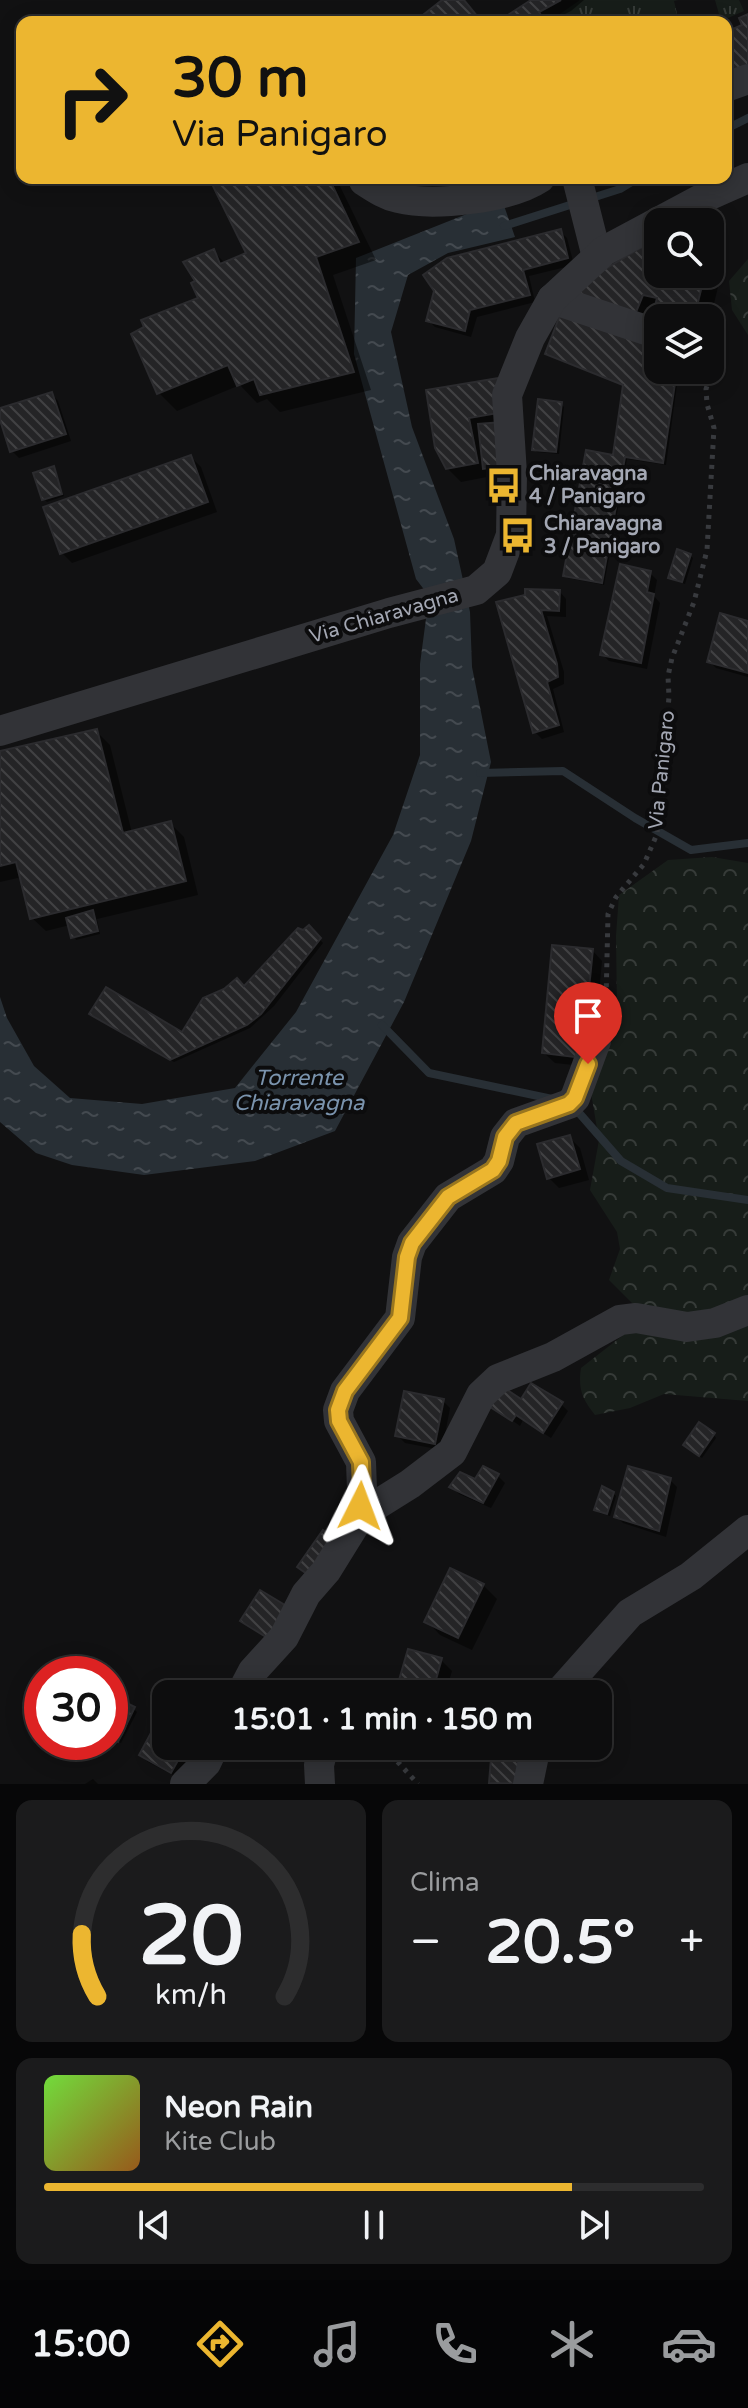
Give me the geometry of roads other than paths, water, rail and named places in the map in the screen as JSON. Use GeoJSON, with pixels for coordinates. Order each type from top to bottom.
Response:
{"type":"FeatureCollection","features":[{"type":"Feature","properties":{"kind":"street","name":"Via Chiaravagna"},"geometry":{"type":"LineString","coordinates":[[0,731],[410,607],[476,590],[497,572],[511,535],[512,474],[507,395],[530,338],[552,299],[595,249],[748,178]]}},
{"type":"Feature","properties":{"kind":"street"},"geometry":{"type":"LineString","coordinates":[[369,184],[400,198],[425,201],[514,190],[530,184]]}},
{"type":"Feature","properties":{"kind":"street"},"geometry":{"type":"LineString","coordinates":[[579,184],[595,249]]}},
{"type":"Feature","properties":{"kind":"street"},"geometry":{"type":"LineString","coordinates":[[552,299],[644,329]]}},
{"type":"Feature","properties":{"kind":"street"},"geometry":{"type":"LineString","coordinates":[[357,1521],[362,1490],[361,1462],[339,1421],[338,1410],[345,1391],[400,1318],[407,1257],[412,1243],[448,1197],[493,1170],[499,1161],[505,1137],[516,1123],[569,1104],[575,1098],[596,1041]]}},
{"type":"Feature","properties":{"kind":"street"},"geometry":{"type":"LineString","coordinates":[[248,1680],[284,1637],[306,1594],[326,1571],[357,1521],[452,1452],[481,1395],[498,1379],[553,1357],[620,1320],[636,1318],[687,1327],[715,1323],[748,1310]]}},
{"type":"Feature","properties":{"kind":"street"},"geometry":{"type":"LineString","coordinates":[[570,1680],[630,1613],[691,1576],[748,1530]]}},
{"type":"Feature","properties":{"kind":"street"},"geometry":{"type":"LineString","coordinates":[[185,1784],[207,1760]]}},
{"type":"Feature","properties":{"kind":"street"},"geometry":{"type":"LineString","coordinates":[[320,1760],[320,1784]]}},
{"type":"Feature","properties":{"kind":"street"},"geometry":{"type":"LineString","coordinates":[[528,1784],[533,1760]]}},
{"type":"Feature","properties":{"kind":"water","name":"Torrente Chiaravagna"},"geometry":{"type":"Polygon","coordinates":[[[502,200],[515,237],[448,253],[408,275],[391,332],[412,427],[454,539],[470,612],[472,667],[491,762],[471,841],[404,1002],[335,1131],[255,1161],[144,1175],[72,1165],[36,1153],[0,1122],[0,997],[7,1018],[34,1066],[70,1098],[142,1104],[235,1088],[296,1012],[393,835],[420,755],[420,664],[429,596],[416,579],[354,354],[356,258],[502,200]]]}},
{"type":"Feature","properties":{"kind":"waterway","name":"Torrente Chiaravagna"},"geometry":{"type":"LineString","coordinates":[[732,126],[748,118]]}},
{"type":"Feature","properties":{"kind":"waterway","name":"Torrente Chiaravagna"},"geometry":{"type":"LineString","coordinates":[[504,226],[628,184]]}},
{"type":"Feature","properties":{"kind":"waterway"},"geometry":{"type":"LineString","coordinates":[[480,773],[563,771],[691,850],[748,843]]}},
{"type":"Feature","properties":{"kind":"waterway"},"geometry":{"type":"LineString","coordinates":[[382,1025],[429,1073],[557,1100]]}},
{"type":"Feature","properties":{"kind":"waterway"},"geometry":{"type":"LineString","coordinates":[[572,1109],[621,1161],[667,1188],[748,1200]]}},
{"type":"Feature","properties":{"kind":"place","name":"Chiaravagna 4 / Panigaro"},"geometry":{"type":"Point","coordinates":[503,486]}},
{"type":"Feature","properties":{"kind":"place","name":"Chiaravagna 3 / Panigaro"},"geometry":{"type":"Point","coordinates":[518,535]}}]}
